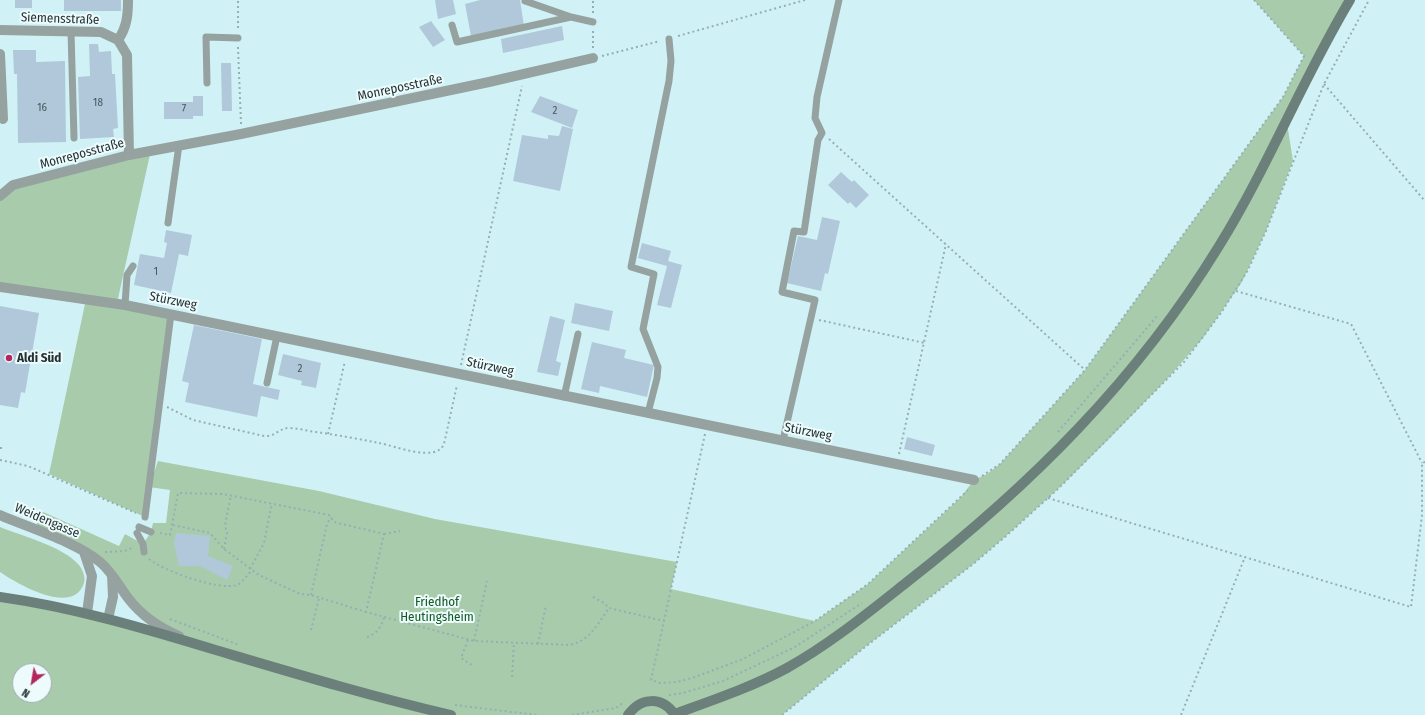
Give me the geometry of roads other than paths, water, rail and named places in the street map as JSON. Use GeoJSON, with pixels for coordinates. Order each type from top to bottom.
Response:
{"type":"FeatureCollection","features":[{"type":"Feature","properties":{"kind":"main road"},"geometry":{"type":"LineString","coordinates":[[628,715],[633,708],[641,702],[651,700],[665,704],[675,715],[744,688],[809,655],[879,604],[934,561],[1045,464],[1140,359],[1182,303],[1220,245],[1265,165],[1350,0]]}},
{"type":"Feature","properties":{"kind":"main road"},"geometry":{"type":"LineString","coordinates":[[0,597],[47,603],[108,618],[332,685],[452,715]]}},
{"type":"Feature","properties":{"kind":"street"},"geometry":{"type":"LineString","coordinates":[[128,0],[128,14],[125,30],[118,40],[127,55],[129,155]]}},
{"type":"Feature","properties":{"kind":"street","name":"Siemensstraße"},"geometry":{"type":"LineString","coordinates":[[0,30],[101,32],[118,40]]}},
{"type":"Feature","properties":{"kind":"street"},"geometry":{"type":"LineString","coordinates":[[0,54],[3,119]]}},
{"type":"Feature","properties":{"kind":"street","name":"Monreposstraße"},"geometry":{"type":"LineString","coordinates":[[0,196],[13,185],[129,155],[241,134],[525,75],[593,58]]}},
{"type":"Feature","properties":{"kind":"street","name":"Stürzweg"},"geometry":{"type":"LineString","coordinates":[[0,287],[125,305],[171,314],[564,397],[783,440],[974,480]]}},
{"type":"Feature","properties":{"kind":"street","name":"Weidengasse"},"geometry":{"type":"LineString","coordinates":[[0,515],[84,552],[101,563],[140,612],[171,633],[196,644]]}},
{"type":"Feature","properties":{"kind":"street","name":"Weidengasse"},"geometry":{"type":"LineString","coordinates":[[84,552],[92,576],[87,613]]}},
{"type":"Feature","properties":{"kind":"street"},"geometry":{"type":"LineString","coordinates":[[108,618],[113,596],[111,574]]}},
{"type":"Feature","properties":{"kind":"lane"},"geometry":{"type":"LineString","coordinates":[[783,440],[815,300],[782,292],[794,231],[804,232],[818,140],[822,133],[815,118],[818,97],[840,0]]}},
{"type":"Feature","properties":{"kind":"lane"},"geometry":{"type":"LineString","coordinates":[[525,1],[571,17],[593,22]]}},
{"type":"Feature","properties":{"kind":"lane"},"geometry":{"type":"LineString","coordinates":[[452,25],[457,42],[571,17]]}},
{"type":"Feature","properties":{"kind":"lane"},"geometry":{"type":"LineString","coordinates":[[71,32],[74,138]]}},
{"type":"Feature","properties":{"kind":"lane"},"geometry":{"type":"LineString","coordinates":[[207,83],[206,38],[238,38]]}},
{"type":"Feature","properties":{"kind":"lane"},"geometry":{"type":"LineString","coordinates":[[648,413],[657,378],[658,367],[643,329],[654,274],[631,267],[669,81],[671,61],[669,39]]}},
{"type":"Feature","properties":{"kind":"lane"},"geometry":{"type":"LineString","coordinates":[[168,223],[179,145]]}},
{"type":"Feature","properties":{"kind":"lane"},"geometry":{"type":"LineString","coordinates":[[125,305],[127,275],[133,266]]}},
{"type":"Feature","properties":{"kind":"lane"},"geometry":{"type":"LineString","coordinates":[[145,517],[171,314]]}},
{"type":"Feature","properties":{"kind":"lane"},"geometry":{"type":"LineString","coordinates":[[564,397],[578,334]]}},
{"type":"Feature","properties":{"kind":"lane"},"geometry":{"type":"LineString","coordinates":[[267,383],[277,336]]}},
{"type":"Feature","properties":{"kind":"lane"},"geometry":{"type":"LineString","coordinates":[[144,552],[138,530],[151,532]]}},
{"type":"Feature","properties":{"kind":"place","name":"Aldi Süd"},"geometry":{"type":"Point","coordinates":[9,358]}},
{"type":"Feature","properties":{"kind":"park label","name":"Friedhof Heutingsheim"},"geometry":{"type":"Point","coordinates":[437,610]}}]}
